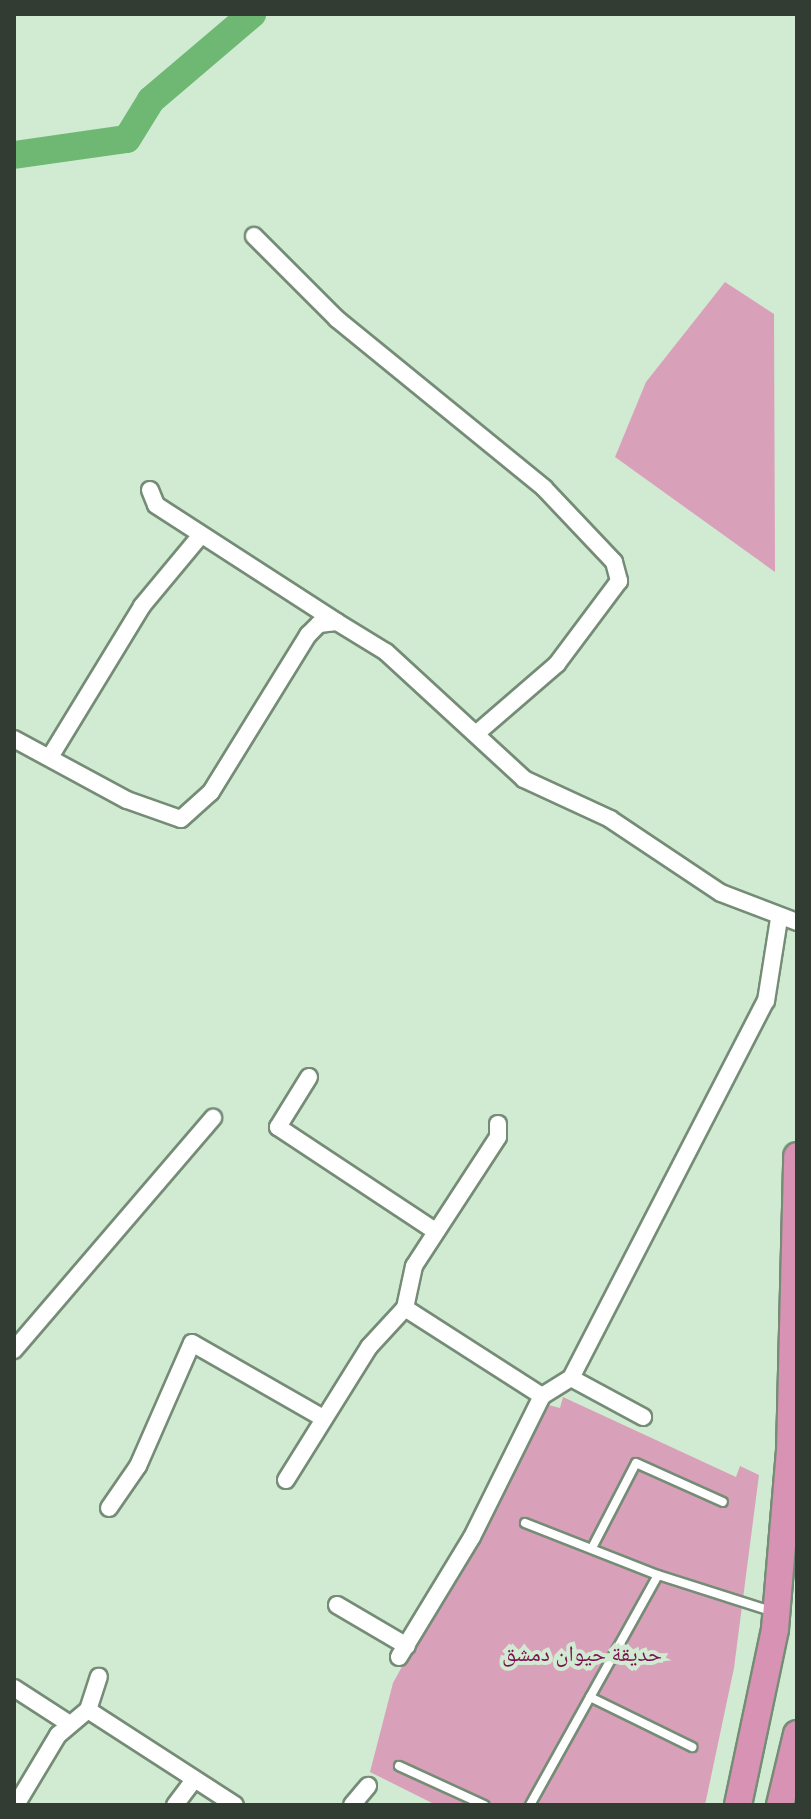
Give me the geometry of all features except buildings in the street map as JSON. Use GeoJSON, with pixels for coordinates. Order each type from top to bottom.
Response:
{"type":"FeatureCollection","features":[{"type":"Feature","properties":{"kind":"highway"},"geometry":{"type":"LineString","coordinates":[[738,1805],[776,1612],[790,1452],[797,1156]]}},
{"type":"Feature","properties":{"kind":"highway"},"geometry":{"type":"LineString","coordinates":[[780,1805],[797,1734]]}},
{"type":"Feature","properties":{"kind":"street"},"geometry":{"type":"LineString","coordinates":[[254,236],[337,319],[544,488],[614,562],[619,581],[557,664],[477,733]]}},
{"type":"Feature","properties":{"kind":"street"},"geometry":{"type":"LineString","coordinates":[[150,490],[156,505],[386,652],[524,779],[610,819],[678,870],[779,919],[797,922]]}},
{"type":"Feature","properties":{"kind":"street"},"geometry":{"type":"LineString","coordinates":[[50,757],[142,606],[201,535]]}},
{"type":"Feature","properties":{"kind":"street"},"geometry":{"type":"LineString","coordinates":[[14,739],[127,800],[181,819],[211,792],[308,635],[319,624],[337,622]]}},
{"type":"Feature","properties":{"kind":"street"},"geometry":{"type":"LineString","coordinates":[[337,1605],[403,1652],[542,1396],[571,1378],[766,1001],[779,919]]}},
{"type":"Feature","properties":{"kind":"street"},"geometry":{"type":"LineString","coordinates":[[309,1077],[278,1127],[435,1231]]}},
{"type":"Feature","properties":{"kind":"street"},"geometry":{"type":"LineString","coordinates":[[14,1350],[213,1118]]}},
{"type":"Feature","properties":{"kind":"street"},"geometry":{"type":"LineString","coordinates":[[286,1480],[323,1418],[405,1308],[414,1266],[498,1137],[498,1124]]}},
{"type":"Feature","properties":{"kind":"street"},"geometry":{"type":"LineString","coordinates":[[405,1308],[542,1396]]}},
{"type":"Feature","properties":{"kind":"street"},"geometry":{"type":"LineString","coordinates":[[109,1508],[138,1466],[192,1343],[323,1418]]}},
{"type":"Feature","properties":{"kind":"street"},"geometry":{"type":"LineString","coordinates":[[571,1378],[643,1417]]}},
{"type":"Feature","properties":{"kind":"street"},"geometry":{"type":"LineString","coordinates":[[16,1805],[68,1723],[88,1710],[99,1677]]}},
{"type":"Feature","properties":{"kind":"street"},"geometry":{"type":"LineString","coordinates":[[14,1688],[68,1723]]}},
{"type":"Feature","properties":{"kind":"street"},"geometry":{"type":"LineString","coordinates":[[88,1710],[235,1805]]}},
{"type":"Feature","properties":{"kind":"street"},"geometry":{"type":"LineString","coordinates":[[175,1805],[194,1780]]}},
{"type":"Feature","properties":{"kind":"street"},"geometry":{"type":"LineString","coordinates":[[352,1805],[368,1786]]}},
{"type":"Feature","properties":{"kind":"lane"},"geometry":{"type":"LineString","coordinates":[[593,1546],[636,1463],[723,1502]]}},
{"type":"Feature","properties":{"kind":"lane"},"geometry":{"type":"LineString","coordinates":[[525,1523],[557,1540],[593,1546],[658,1575],[776,1612]]}},
{"type":"Feature","properties":{"kind":"lane"},"geometry":{"type":"LineString","coordinates":[[530,1805],[658,1575]]}},
{"type":"Feature","properties":{"kind":"lane"},"geometry":{"type":"LineString","coordinates":[[590,1697],[692,1747]]}},
{"type":"Feature","properties":{"kind":"lane"},"geometry":{"type":"LineString","coordinates":[[399,1766],[484,1805]]}},
{"type":"Feature","properties":{"kind":"green space"},"geometry":{"type":"Polygon","coordinates":[[[725,282],[774,314],[775,572],[615,457],[646,382],[725,282]]]}},
{"type":"Feature","properties":{"kind":"green space","name":"حديقة حيوان دمشق"},"geometry":{"type":"Polygon","coordinates":[[[563,1397],[736,1477],[740,1466],[759,1475],[734,1668],[705,1805],[436,1805],[370,1772],[393,1683],[545,1404],[560,1408],[563,1397]]]}},
{"type":"Feature","properties":{"kind":"waterway"},"geometry":{"type":"LineString","coordinates":[[14,155],[127,139],[151,100],[252,14]]}}]}
